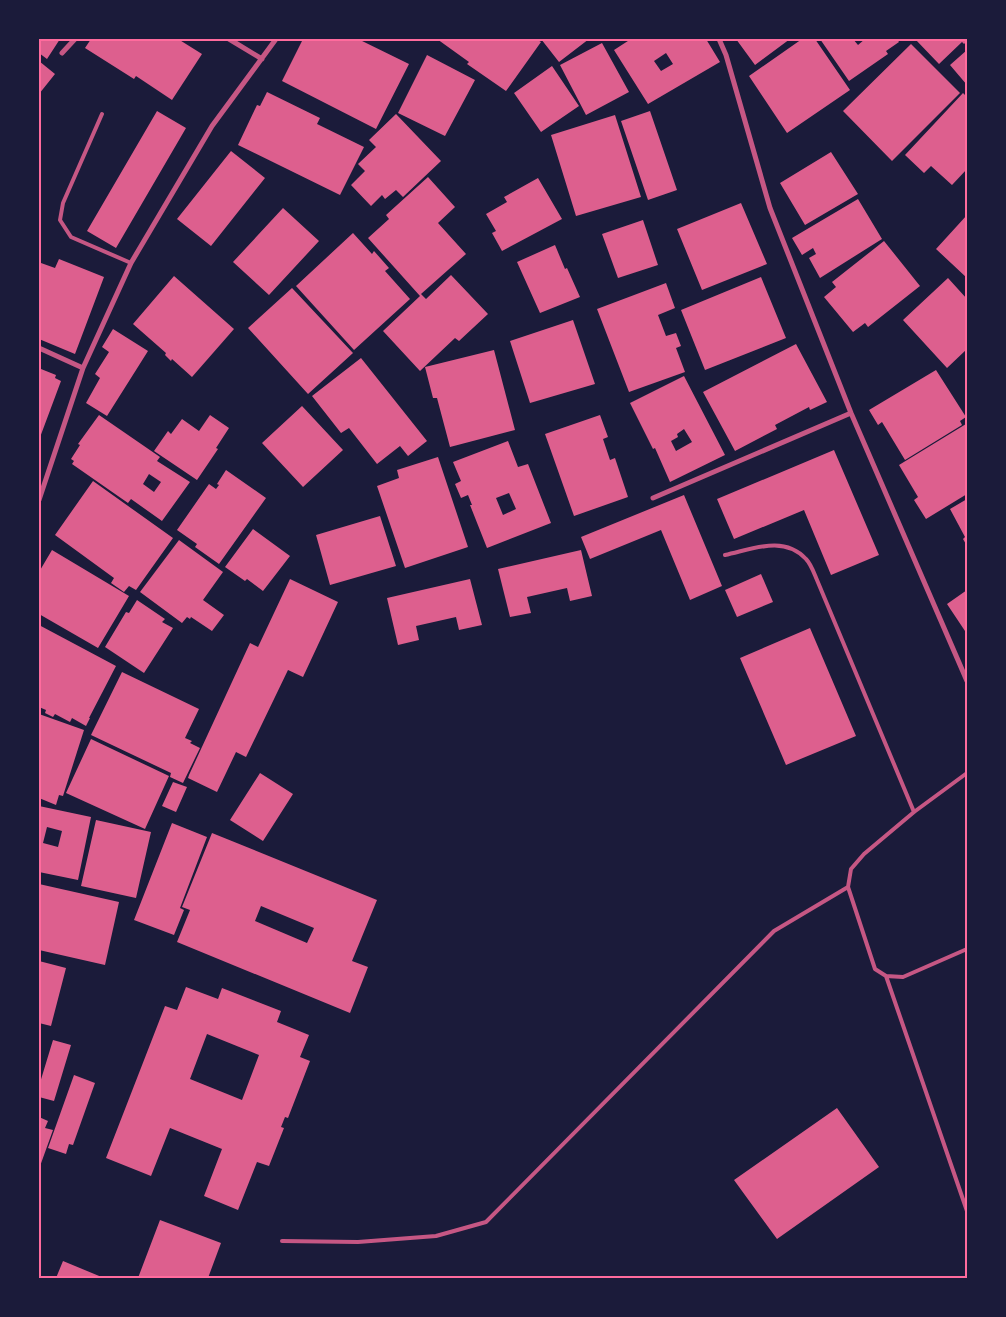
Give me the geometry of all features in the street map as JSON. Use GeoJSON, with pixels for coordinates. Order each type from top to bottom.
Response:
{"type":"FeatureCollection","features":[{"type":"Feature","properties":{"kind":"street"},"geometry":{"type":"LineString","coordinates":[[62,53],[75,39]]}},
{"type":"Feature","properties":{"kind":"street"},"geometry":{"type":"LineString","coordinates":[[229,39],[262,59]]}},
{"type":"Feature","properties":{"kind":"street"},"geometry":{"type":"LineString","coordinates":[[39,500],[83,368],[131,263],[212,126],[276,39]]}},
{"type":"Feature","properties":{"kind":"street"},"geometry":{"type":"LineString","coordinates":[[719,39],[726,55],[770,208],[851,413],[967,681]]}},
{"type":"Feature","properties":{"kind":"street"},"geometry":{"type":"LineString","coordinates":[[39,348],[83,368]]}},
{"type":"Feature","properties":{"kind":"street"},"geometry":{"type":"LineString","coordinates":[[653,498],[851,413]]}},
{"type":"Feature","properties":{"kind":"lane"},"geometry":{"type":"LineString","coordinates":[[102,114],[63,203],[60,220],[71,237],[131,263]]}},
{"type":"Feature","properties":{"kind":"lane"},"geometry":{"type":"LineString","coordinates":[[725,555],[771,545],[791,547],[807,560],[914,812]]}},
{"type":"Feature","properties":{"kind":"lane"},"geometry":{"type":"LineString","coordinates":[[967,773],[914,812],[864,854],[851,869],[848,887],[875,969],[886,976],[903,977],[967,949]]}},
{"type":"Feature","properties":{"kind":"lane"},"geometry":{"type":"LineString","coordinates":[[282,1241],[358,1242],[436,1236],[486,1222],[774,931],[848,887]]}},
{"type":"Feature","properties":{"kind":"lane"},"geometry":{"type":"LineString","coordinates":[[886,976],[967,1211]]}},
{"type":"Feature","properties":{"kind":"building"},"geometry":{"type":"Polygon","coordinates":[[[39,39],[60,39],[47,59],[39,53],[39,39]]]}},
{"type":"Feature","properties":{"kind":"building"},"geometry":{"type":"Polygon","coordinates":[[[91,39],[178,39],[202,54],[172,100],[136,76],[134,79],[85,48],[91,39]]]}},
{"type":"Feature","properties":{"kind":"building"},"geometry":{"type":"Polygon","coordinates":[[[303,39],[358,39],[409,64],[376,129],[282,81],[303,39]]]}},
{"type":"Feature","properties":{"kind":"building"},"geometry":{"type":"Polygon","coordinates":[[[437,39],[536,39],[541,42],[506,91],[467,64],[469,62],[437,39]]]}},
{"type":"Feature","properties":{"kind":"building"},"geometry":{"type":"Polygon","coordinates":[[[541,39],[589,39],[559,62],[541,39]]]}},
{"type":"Feature","properties":{"kind":"building"},"geometry":{"type":"Polygon","coordinates":[[[631,39],[706,39],[720,62],[648,104],[614,50],[631,39]],[[666,53],[654,61],[661,71],[673,64],[666,53]]]}},
{"type":"Feature","properties":{"kind":"building"},"geometry":{"type":"Polygon","coordinates":[[[736,39],[790,39],[755,65],[736,39]]]}},
{"type":"Feature","properties":{"kind":"building"},"geometry":{"type":"Polygon","coordinates":[[[802,39],[815,39],[850,90],[787,133],[749,76],[802,39]]]}},
{"type":"Feature","properties":{"kind":"building"},"geometry":{"type":"Polygon","coordinates":[[[820,39],[853,39],[858,45],[865,39],[897,39],[899,42],[886,51],[888,54],[849,81],[820,39]]]}},
{"type":"Feature","properties":{"kind":"building"},"geometry":{"type":"Polygon","coordinates":[[[915,39],[967,39],[967,41],[964,44],[962,42],[939,64],[915,39]]]}},
{"type":"Feature","properties":{"kind":"building"},"geometry":{"type":"Polygon","coordinates":[[[602,43],[629,92],[586,115],[560,65],[602,43]]]}},
{"type":"Feature","properties":{"kind":"building"},"geometry":{"type":"Polygon","coordinates":[[[911,44],[960,93],[892,161],[843,111],[911,44]]]}},
{"type":"Feature","properties":{"kind":"building"},"geometry":{"type":"Polygon","coordinates":[[[967,50],[967,85],[950,65],[967,50]]]}},
{"type":"Feature","properties":{"kind":"building"},"geometry":{"type":"Polygon","coordinates":[[[427,55],[475,80],[445,136],[398,113],[427,55]]]}},
{"type":"Feature","properties":{"kind":"building"},"geometry":{"type":"Polygon","coordinates":[[[39,61],[55,74],[39,94],[39,61]]]}},
{"type":"Feature","properties":{"kind":"building"},"geometry":{"type":"Polygon","coordinates":[[[552,66],[579,106],[541,132],[514,93],[552,66]]]}},
{"type":"Feature","properties":{"kind":"building"},"geometry":{"type":"Polygon","coordinates":[[[267,92],[320,118],[317,124],[364,147],[340,195],[238,145],[257,105],[260,106],[267,92]]]}},
{"type":"Feature","properties":{"kind":"building"},"geometry":{"type":"Polygon","coordinates":[[[963,93],[967,97],[967,169],[952,185],[931,166],[924,173],[905,155],[963,93]]]}},
{"type":"Feature","properties":{"kind":"building"},"geometry":{"type":"Polygon","coordinates":[[[157,111],[186,128],[116,248],[87,231],[157,111]]]}},
{"type":"Feature","properties":{"kind":"building"},"geometry":{"type":"Polygon","coordinates":[[[650,111],[677,190],[648,200],[621,121],[650,111]]]}},
{"type":"Feature","properties":{"kind":"building"},"geometry":{"type":"Polygon","coordinates":[[[396,114],[441,161],[403,197],[396,190],[385,199],[382,195],[371,206],[351,185],[365,171],[358,164],[376,147],[369,140],[396,114]]]}},
{"type":"Feature","properties":{"kind":"building"},"geometry":{"type":"Polygon","coordinates":[[[615,115],[641,197],[576,216],[551,135],[615,115]]]}},
{"type":"Feature","properties":{"kind":"building"},"geometry":{"type":"Polygon","coordinates":[[[231,151],[265,178],[211,246],[177,219],[231,151]]]}},
{"type":"Feature","properties":{"kind":"building"},"geometry":{"type":"Polygon","coordinates":[[[831,152],[858,194],[805,225],[780,183],[831,152]]]}},
{"type":"Feature","properties":{"kind":"building"},"geometry":{"type":"Polygon","coordinates":[[[428,177],[455,207],[438,223],[466,254],[421,294],[426,299],[451,275],[488,314],[459,341],[455,338],[420,371],[383,331],[420,296],[368,238],[389,219],[386,215],[428,177]]]}},
{"type":"Feature","properties":{"kind":"building"},"geometry":{"type":"Polygon","coordinates":[[[538,178],[562,219],[502,251],[492,233],[496,231],[486,214],[507,202],[504,197],[538,178]]]}},
{"type":"Feature","properties":{"kind":"building"},"geometry":{"type":"Polygon","coordinates":[[[858,199],[882,239],[820,278],[809,258],[816,254],[813,248],[802,255],[792,238],[858,199]]]}},
{"type":"Feature","properties":{"kind":"building"},"geometry":{"type":"Polygon","coordinates":[[[741,203],[767,264],[702,290],[677,229],[741,203]]]}},
{"type":"Feature","properties":{"kind":"building"},"geometry":{"type":"Polygon","coordinates":[[[283,208],[319,241],[269,295],[233,262],[283,208]]]}},
{"type":"Feature","properties":{"kind":"building"},"geometry":{"type":"Polygon","coordinates":[[[967,215],[967,278],[936,249],[967,215]]]}},
{"type":"Feature","properties":{"kind":"building"},"geometry":{"type":"Polygon","coordinates":[[[643,220],[658,265],[618,278],[602,234],[643,220]]]}},
{"type":"Feature","properties":{"kind":"building"},"geometry":{"type":"Polygon","coordinates":[[[353,233],[372,254],[374,251],[389,268],[385,271],[410,299],[354,350],[296,286],[353,233]]]}},
{"type":"Feature","properties":{"kind":"building"},"geometry":{"type":"Polygon","coordinates":[[[884,241],[920,286],[868,327],[865,323],[853,332],[824,297],[836,287],[832,282],[884,241]]]}},
{"type":"Feature","properties":{"kind":"building"},"geometry":{"type":"Polygon","coordinates":[[[555,245],[580,297],[540,313],[517,262],[555,245]]]}},
{"type":"Feature","properties":{"kind":"building"},"geometry":{"type":"Polygon","coordinates":[[[59,259],[104,277],[75,354],[39,339],[39,269],[41,263],[55,268],[59,259]]]}},
{"type":"Feature","properties":{"kind":"building"},"geometry":{"type":"Polygon","coordinates":[[[174,276],[234,329],[192,377],[172,359],[171,361],[165,355],[166,353],[133,324],[174,276]]]}},
{"type":"Feature","properties":{"kind":"building"},"geometry":{"type":"Polygon","coordinates":[[[761,277],[786,338],[705,370],[681,310],[761,277]]]}},
{"type":"Feature","properties":{"kind":"building"},"geometry":{"type":"Polygon","coordinates":[[[948,278],[967,299],[967,349],[947,368],[903,320],[948,278]]]}},
{"type":"Feature","properties":{"kind":"building"},"geometry":{"type":"Polygon","coordinates":[[[666,283],[675,308],[658,315],[666,336],[676,333],[681,346],[676,348],[685,372],[629,392],[597,309],[666,283]]]}},
{"type":"Feature","properties":{"kind":"building"},"geometry":{"type":"Polygon","coordinates":[[[292,288],[353,353],[308,394],[248,328],[292,288]]]}},
{"type":"Feature","properties":{"kind":"building"},"geometry":{"type":"Polygon","coordinates":[[[573,320],[595,384],[530,403],[510,341],[573,320]]]}},
{"type":"Feature","properties":{"kind":"building"},"geometry":{"type":"Polygon","coordinates":[[[113,329],[148,351],[107,416],[86,403],[100,378],[95,374],[109,352],[102,347],[113,329]]]}},
{"type":"Feature","properties":{"kind":"building"},"geometry":{"type":"Polygon","coordinates":[[[796,344],[827,402],[810,410],[809,407],[775,425],[777,429],[735,451],[703,392],[796,344]]]}},
{"type":"Feature","properties":{"kind":"building"},"geometry":{"type":"Polygon","coordinates":[[[494,350],[515,430],[450,447],[437,398],[433,398],[425,367],[494,350]]]}},
{"type":"Feature","properties":{"kind":"building"},"geometry":{"type":"Polygon","coordinates":[[[361,358],[427,441],[408,456],[400,446],[377,464],[349,428],[341,433],[312,396],[361,358]]]}},
{"type":"Feature","properties":{"kind":"building"},"geometry":{"type":"Polygon","coordinates":[[[41,369],[56,375],[55,378],[61,381],[39,440],[39,372],[41,369]]]}},
{"type":"Feature","properties":{"kind":"building"},"geometry":{"type":"Polygon","coordinates":[[[936,370],[966,417],[960,421],[962,425],[905,460],[882,422],[878,425],[869,410],[936,370]]]}},
{"type":"Feature","properties":{"kind":"building"},"geometry":{"type":"Polygon","coordinates":[[[684,376],[725,455],[670,482],[655,448],[653,449],[630,403],[684,376]],[[684,429],[677,434],[678,437],[671,441],[676,451],[692,442],[684,429]]]}},
{"type":"Feature","properties":{"kind":"building"},"geometry":{"type":"Polygon","coordinates":[[[302,406],[343,450],[303,487],[262,443],[302,406]]]}},
{"type":"Feature","properties":{"kind":"building"},"geometry":{"type":"Polygon","coordinates":[[[99,415],[160,457],[157,461],[190,482],[162,521],[131,499],[128,503],[72,464],[74,461],[71,459],[80,445],[78,444],[99,415]],[[149,474],[143,484],[154,492],[161,482],[149,474]]]}},
{"type":"Feature","properties":{"kind":"building"},"geometry":{"type":"Polygon","coordinates":[[[210,415],[229,428],[216,448],[218,449],[197,480],[154,451],[168,431],[171,434],[182,419],[199,431],[210,415]]]}},
{"type":"Feature","properties":{"kind":"building"},"geometry":{"type":"Polygon","coordinates":[[[600,415],[608,437],[603,439],[610,460],[615,458],[628,497],[574,516],[545,434],[600,415]]]}},
{"type":"Feature","properties":{"kind":"building"},"geometry":{"type":"Polygon","coordinates":[[[966,424],[967,494],[926,519],[914,500],[918,497],[899,465],[966,424]]]}},
{"type":"Feature","properties":{"kind":"building"},"geometry":{"type":"Polygon","coordinates":[[[508,441],[518,467],[528,464],[551,523],[487,548],[468,495],[461,498],[455,484],[461,481],[453,462],[508,441]],[[509,493],[496,498],[503,515],[516,509],[509,493]]]}},
{"type":"Feature","properties":{"kind":"building"},"geometry":{"type":"Polygon","coordinates":[[[834,450],[879,555],[831,575],[804,510],[734,539],[717,499],[834,450]]]}},
{"type":"Feature","properties":{"kind":"building"},"geometry":{"type":"Polygon","coordinates":[[[438,457],[468,547],[405,568],[377,486],[399,478],[397,470],[438,457]]]}},
{"type":"Feature","properties":{"kind":"building"},"geometry":{"type":"Polygon","coordinates":[[[226,470],[266,498],[219,564],[195,547],[197,544],[177,530],[209,484],[216,489],[226,470]]]}},
{"type":"Feature","properties":{"kind":"building"},"geometry":{"type":"Polygon","coordinates":[[[93,481],[173,538],[136,590],[129,586],[124,592],[111,583],[114,578],[55,535],[93,481]]]}},
{"type":"Feature","properties":{"kind":"building"},"geometry":{"type":"Polygon","coordinates":[[[684,495],[722,586],[690,600],[661,530],[590,559],[581,537],[684,495]]]}},
{"type":"Feature","properties":{"kind":"building"},"geometry":{"type":"Polygon","coordinates":[[[967,499],[967,546],[963,539],[965,537],[950,509],[967,499]]]}},
{"type":"Feature","properties":{"kind":"building"},"geometry":{"type":"Polygon","coordinates":[[[380,516],[396,566],[330,585],[316,535],[380,516]]]}},
{"type":"Feature","properties":{"kind":"building"},"geometry":{"type":"Polygon","coordinates":[[[253,529],[290,556],[263,591],[247,579],[245,581],[225,567],[253,529]]]}},
{"type":"Feature","properties":{"kind":"building"},"geometry":{"type":"Polygon","coordinates":[[[179,540],[223,572],[203,600],[224,615],[212,631],[191,617],[190,619],[187,617],[182,623],[140,592],[179,540]]]}},
{"type":"Feature","properties":{"kind":"building"},"geometry":{"type":"Polygon","coordinates":[[[52,550],[129,596],[98,648],[39,614],[39,572],[52,550]]]}},
{"type":"Feature","properties":{"kind":"building"},"geometry":{"type":"Polygon","coordinates":[[[581,550],[592,596],[570,601],[567,588],[527,597],[531,613],[510,617],[498,569],[581,550]]]}},
{"type":"Feature","properties":{"kind":"building"},"geometry":{"type":"Polygon","coordinates":[[[761,574],[773,602],[737,617],[725,590],[761,574]]]}},
{"type":"Feature","properties":{"kind":"building"},"geometry":{"type":"Polygon","coordinates":[[[290,579],[338,602],[303,677],[288,670],[246,757],[236,752],[217,792],[188,778],[189,775],[250,643],[258,647],[290,579]]]}},
{"type":"Feature","properties":{"kind":"building"},"geometry":{"type":"Polygon","coordinates":[[[470,579],[482,625],[459,630],[456,617],[416,626],[419,640],[398,645],[387,598],[470,579]]]}},
{"type":"Feature","properties":{"kind":"building"},"geometry":{"type":"Polygon","coordinates":[[[967,590],[967,634],[947,604],[967,590]]]}},
{"type":"Feature","properties":{"kind":"building"},"geometry":{"type":"Polygon","coordinates":[[[137,600],[165,619],[162,622],[173,628],[144,673],[105,647],[126,612],[129,613],[137,600]]]}},
{"type":"Feature","properties":{"kind":"building"},"geometry":{"type":"Polygon","coordinates":[[[39,625],[116,666],[86,726],[72,718],[70,722],[55,714],[53,717],[45,713],[46,710],[39,707],[39,625]]]}},
{"type":"Feature","properties":{"kind":"building"},"geometry":{"type":"Polygon","coordinates":[[[810,628],[856,736],[786,765],[740,658],[810,628]]]}},
{"type":"Feature","properties":{"kind":"building"},"geometry":{"type":"Polygon","coordinates":[[[122,672],[199,709],[185,738],[200,748],[183,783],[170,777],[171,773],[91,735],[122,672]]]}},
{"type":"Feature","properties":{"kind":"building"},"geometry":{"type":"Polygon","coordinates":[[[39,714],[84,730],[63,796],[59,795],[56,805],[39,798],[39,714]]]}},
{"type":"Feature","properties":{"kind":"building"},"geometry":{"type":"Polygon","coordinates":[[[91,739],[169,776],[145,829],[66,793],[91,739]]]}},
{"type":"Feature","properties":{"kind":"building"},"geometry":{"type":"Polygon","coordinates":[[[260,773],[293,794],[263,841],[230,820],[260,773]]]}},
{"type":"Feature","properties":{"kind":"building"},"geometry":{"type":"Polygon","coordinates":[[[173,782],[187,787],[176,812],[162,806],[173,782]]]}},
{"type":"Feature","properties":{"kind":"building"},"geometry":{"type":"Polygon","coordinates":[[[39,806],[91,817],[78,880],[39,872],[39,806]],[[47,827],[43,843],[58,847],[62,831],[47,827]]]}},
{"type":"Feature","properties":{"kind":"building"},"geometry":{"type":"Polygon","coordinates":[[[96,820],[151,832],[136,898],[81,886],[96,820]]]}},
{"type":"Feature","properties":{"kind":"building"},"geometry":{"type":"Polygon","coordinates":[[[172,823],[207,837],[180,908],[184,910],[174,935],[134,920],[172,823]]]}},
{"type":"Feature","properties":{"kind":"building"},"geometry":{"type":"Polygon","coordinates":[[[212,833],[377,900],[352,961],[368,967],[350,1013],[177,942],[190,910],[182,907],[212,833]],[[261,906],[255,921],[307,943],[314,928],[261,906]]]}},
{"type":"Feature","properties":{"kind":"building"},"geometry":{"type":"Polygon","coordinates":[[[39,884],[119,902],[105,965],[39,950],[39,884]]]}},
{"type":"Feature","properties":{"kind":"building"},"geometry":{"type":"Polygon","coordinates":[[[39,961],[66,968],[51,1026],[39,1023],[39,961]]]}},
{"type":"Feature","properties":{"kind":"building"},"geometry":{"type":"Polygon","coordinates":[[[186,987],[218,999],[222,988],[281,1011],[277,1022],[309,1035],[300,1057],[310,1061],[288,1118],[285,1117],[281,1127],[284,1128],[269,1166],[257,1162],[238,1210],[204,1196],[222,1149],[170,1128],[151,1176],[106,1158],[165,1006],[177,1010],[186,987]],[[207,1034],[190,1079],[242,1100],[259,1055],[207,1034]]]}},
{"type":"Feature","properties":{"kind":"building"},"geometry":{"type":"Polygon","coordinates":[[[53,1040],[71,1045],[54,1101],[39,1097],[39,1086],[53,1040]]]}},
{"type":"Feature","properties":{"kind":"building"},"geometry":{"type":"Polygon","coordinates":[[[74,1075],[95,1083],[73,1145],[69,1144],[66,1154],[48,1148],[74,1075]]]}},
{"type":"Feature","properties":{"kind":"building"},"geometry":{"type":"Polygon","coordinates":[[[837,1108],[879,1167],[777,1239],[734,1180],[837,1108]]]}},
{"type":"Feature","properties":{"kind":"building"},"geometry":{"type":"Polygon","coordinates":[[[39,1117],[48,1121],[45,1128],[53,1130],[39,1169],[39,1117]]]}},
{"type":"Feature","properties":{"kind":"building"},"geometry":{"type":"Polygon","coordinates":[[[160,1220],[221,1243],[208,1278],[138,1278],[160,1220]]]}},
{"type":"Feature","properties":{"kind":"building"},"geometry":{"type":"Polygon","coordinates":[[[63,1261],[104,1278],[56,1278],[63,1261]]]}}]}
